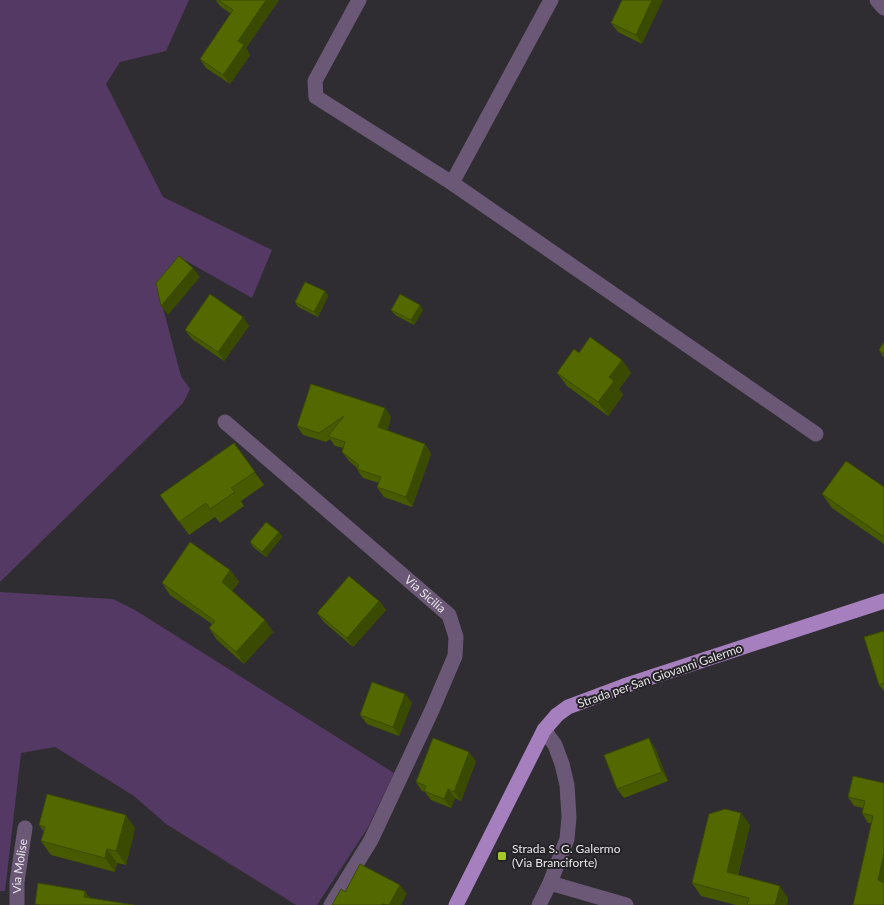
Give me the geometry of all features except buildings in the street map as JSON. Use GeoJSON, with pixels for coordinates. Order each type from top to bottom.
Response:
{"type":"FeatureCollection","features":[{"type":"Feature","properties":{"kind":"main road","name":"Strada per San Giovanni Galermo"},"geometry":{"type":"LineString","coordinates":[[456,905],[544,730],[557,715],[568,708],[624,686],[884,601]]}},
{"type":"Feature","properties":{"kind":"street"},"geometry":{"type":"LineString","coordinates":[[359,0],[315,81],[316,96],[452,183],[816,434]]}},
{"type":"Feature","properties":{"kind":"street"},"geometry":{"type":"LineString","coordinates":[[452,183],[551,0]]}},
{"type":"Feature","properties":{"kind":"street"},"geometry":{"type":"LineString","coordinates":[[877,0],[884,8]]}},
{"type":"Feature","properties":{"kind":"street","name":"Via Sicilia"},"geometry":{"type":"LineString","coordinates":[[225,422],[449,615],[456,637],[455,656],[428,719],[371,840],[331,905]]}},
{"type":"Feature","properties":{"kind":"street"},"geometry":{"type":"LineString","coordinates":[[538,905],[550,883],[567,839],[569,817],[567,785],[562,764],[555,745],[544,730]]}},
{"type":"Feature","properties":{"kind":"street","name":"Via Molise"},"geometry":{"type":"LineString","coordinates":[[17,905],[17,882],[25,828]]}},
{"type":"Feature","properties":{"kind":"street"},"geometry":{"type":"LineString","coordinates":[[550,883],[626,905]]}},
{"type":"Feature","properties":{"kind":"shaded area"},"geometry":{"type":"Polygon","coordinates":[[[0,0],[189,0],[166,51],[120,62],[106,84],[163,197],[272,250],[252,298],[181,258],[158,289],[181,376],[190,389],[183,403],[0,582],[0,0]]]}},
{"type":"Feature","properties":{"kind":"shaded area"},"geometry":{"type":"Polygon","coordinates":[[[0,592],[113,599],[135,610],[394,773],[367,829],[317,905],[296,905],[166,824],[134,796],[55,747],[21,753],[5,891],[0,891],[0,592]]]}},
{"type":"Feature","properties":{"kind":"place","name":"Strada S. G. Galermo (Via Branciforte)"},"geometry":{"type":"Point","coordinates":[502,856]}}]}
